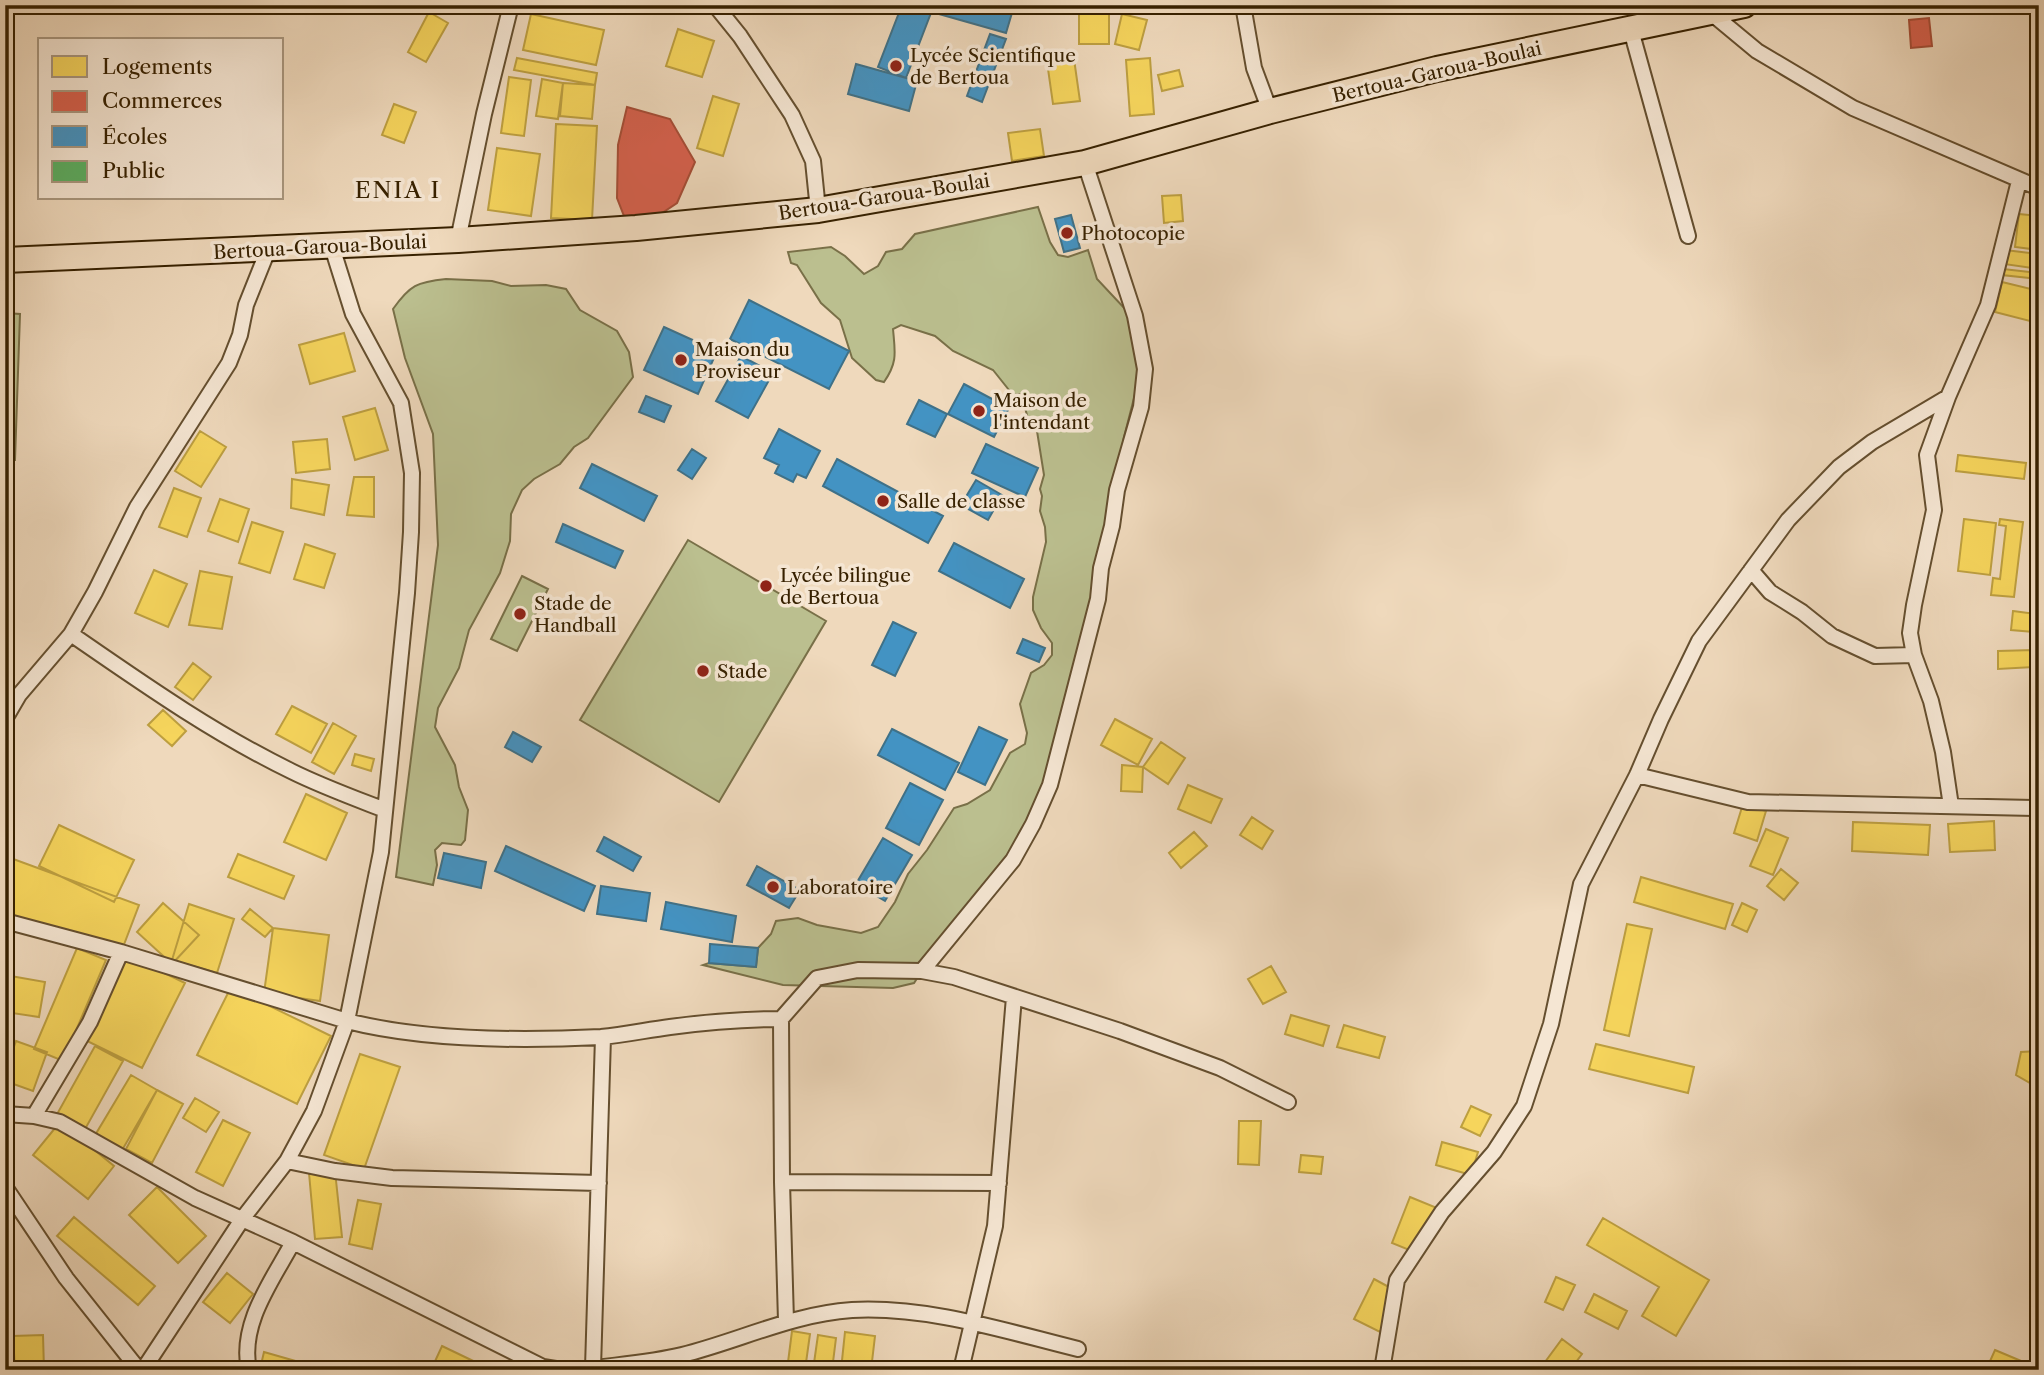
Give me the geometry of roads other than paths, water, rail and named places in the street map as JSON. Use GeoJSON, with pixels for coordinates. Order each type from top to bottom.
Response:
{"type":"FeatureCollection","features":[{"type":"Feature","properties":{"kind":"highway","name":"Bertoua-Garoua-Boulai"},"geometry":{"type":"LineString","coordinates":[[5,260],[458,240],[636,228],[818,210],[1085,163],[1270,111],[1437,69],[1744,5]]}},
{"type":"Feature","properties":{"kind":"street"},"geometry":{"type":"LineString","coordinates":[[458,240],[495,64],[511,5]]}},
{"type":"Feature","properties":{"kind":"street"},"geometry":{"type":"LineString","coordinates":[[715,5],[740,36],[792,115],[813,161],[818,210]]}},
{"type":"Feature","properties":{"kind":"street"},"geometry":{"type":"LineString","coordinates":[[1243,5],[1254,68],[1270,111]]}},
{"type":"Feature","properties":{"kind":"street"},"geometry":{"type":"LineString","coordinates":[[1710,12],[1757,51],[1853,108],[2039,188]]}},
{"type":"Feature","properties":{"kind":"street"},"geometry":{"type":"LineString","coordinates":[[1631,30],[1688,236]]}},
{"type":"Feature","properties":{"kind":"street"},"geometry":{"type":"LineString","coordinates":[[922,971],[1013,860],[1050,786],[1098,599],[1101,568],[1120,478],[1141,407],[1145,369],[1135,317],[1085,163]]}},
{"type":"Feature","properties":{"kind":"street"},"geometry":{"type":"LineString","coordinates":[[1951,806],[1943,752],[1931,701],[1914,655],[1910,633],[1934,510],[1927,455],[1948,397],[1988,305],[2019,181]]}},
{"type":"Feature","properties":{"kind":"street"},"geometry":{"type":"LineString","coordinates":[[5,1187],[66,1278],[141,1370],[243,1218],[287,1161],[314,1111],[347,1021],[381,852],[409,569],[412,473],[401,403],[353,314],[332,247]]}},
{"type":"Feature","properties":{"kind":"street"},"geometry":{"type":"LineString","coordinates":[[5,719],[19,695],[71,634],[137,507],[229,363],[240,335],[246,305],[268,250]]}},
{"type":"Feature","properties":{"kind":"street"},"geometry":{"type":"LineString","coordinates":[[1382,1370],[1397,1280],[1442,1212],[1494,1152],[1524,1107],[1551,1024],[1581,884],[1637,775],[1699,641],[1788,520],[1839,467],[1871,442],[1948,397]]}},
{"type":"Feature","properties":{"kind":"street"},"geometry":{"type":"LineString","coordinates":[[1751,570],[1770,592],[1802,612],[1832,636],[1875,656],[1914,655]]}},
{"type":"Feature","properties":{"kind":"street"},"geometry":{"type":"LineString","coordinates":[[71,634],[148,687],[231,738],[292,772],[385,810]]}},
{"type":"Feature","properties":{"kind":"street"},"geometry":{"type":"LineString","coordinates":[[1637,775],[1748,802],[2039,808]]}},
{"type":"Feature","properties":{"kind":"street"},"geometry":{"type":"LineString","coordinates":[[5,921],[121,952],[347,1021],[411,1034],[492,1038],[603,1037],[710,1022],[781,1018]]}},
{"type":"Feature","properties":{"kind":"street"},"geometry":{"type":"LineString","coordinates":[[34,1116],[90,1022],[121,952]]}},
{"type":"Feature","properties":{"kind":"street"},"geometry":{"type":"LineString","coordinates":[[786,1321],[781,1018],[817,978],[858,970],[922,971],[954,977],[1120,1031],[1220,1068],[1288,1102]]}},
{"type":"Feature","properties":{"kind":"street"},"geometry":{"type":"LineString","coordinates":[[961,1370],[995,1226],[1014,997]]}},
{"type":"Feature","properties":{"kind":"street"},"geometry":{"type":"LineString","coordinates":[[603,1037],[599,1184],[587,1369],[681,1355],[786,1321],[852,1310],[916,1313],[971,1323],[1078,1349]]}},
{"type":"Feature","properties":{"kind":"street"},"geometry":{"type":"LineString","coordinates":[[5,1114],[34,1116],[60,1122],[195,1198],[293,1242],[543,1367],[562,1370]]}},
{"type":"Feature","properties":{"kind":"street"},"geometry":{"type":"LineString","coordinates":[[287,1161],[335,1171],[392,1178],[599,1184]]}},
{"type":"Feature","properties":{"kind":"street"},"geometry":{"type":"LineString","coordinates":[[782,1182],[999,1183]]}},
{"type":"Feature","properties":{"kind":"street"},"geometry":{"type":"LineString","coordinates":[[249,1370],[245,1350],[249,1329],[264,1294],[293,1242]]}},
{"type":"Feature","properties":{"kind":"place","name":"Lycée Scientifique de Bertoua"},"geometry":{"type":"Point","coordinates":[896,66]}},
{"type":"Feature","properties":{"kind":"place","name":"Photocopie"},"geometry":{"type":"Point","coordinates":[1067,233]}},
{"type":"Feature","properties":{"kind":"place","name":"Maison du Proviseur"},"geometry":{"type":"Point","coordinates":[681,360]}},
{"type":"Feature","properties":{"kind":"place","name":"Maison de l'intendant"},"geometry":{"type":"Point","coordinates":[979,411]}},
{"type":"Feature","properties":{"kind":"place","name":"Salle de classe"},"geometry":{"type":"Point","coordinates":[883,501]}},
{"type":"Feature","properties":{"kind":"place","name":"Lycée bilingue de Bertoua"},"geometry":{"type":"Point","coordinates":[766,586]}},
{"type":"Feature","properties":{"kind":"place","name":"Stade de Handball"},"geometry":{"type":"Point","coordinates":[520,614]}},
{"type":"Feature","properties":{"kind":"place","name":"Stade"},"geometry":{"type":"Point","coordinates":[703,671]}},
{"type":"Feature","properties":{"kind":"place","name":"Laboratoire"},"geometry":{"type":"Point","coordinates":[773,887]}},
{"type":"Feature","properties":{"kind":"district","name":"ENIA I"},"geometry":{"type":"Point","coordinates":[398,190]}}]}
